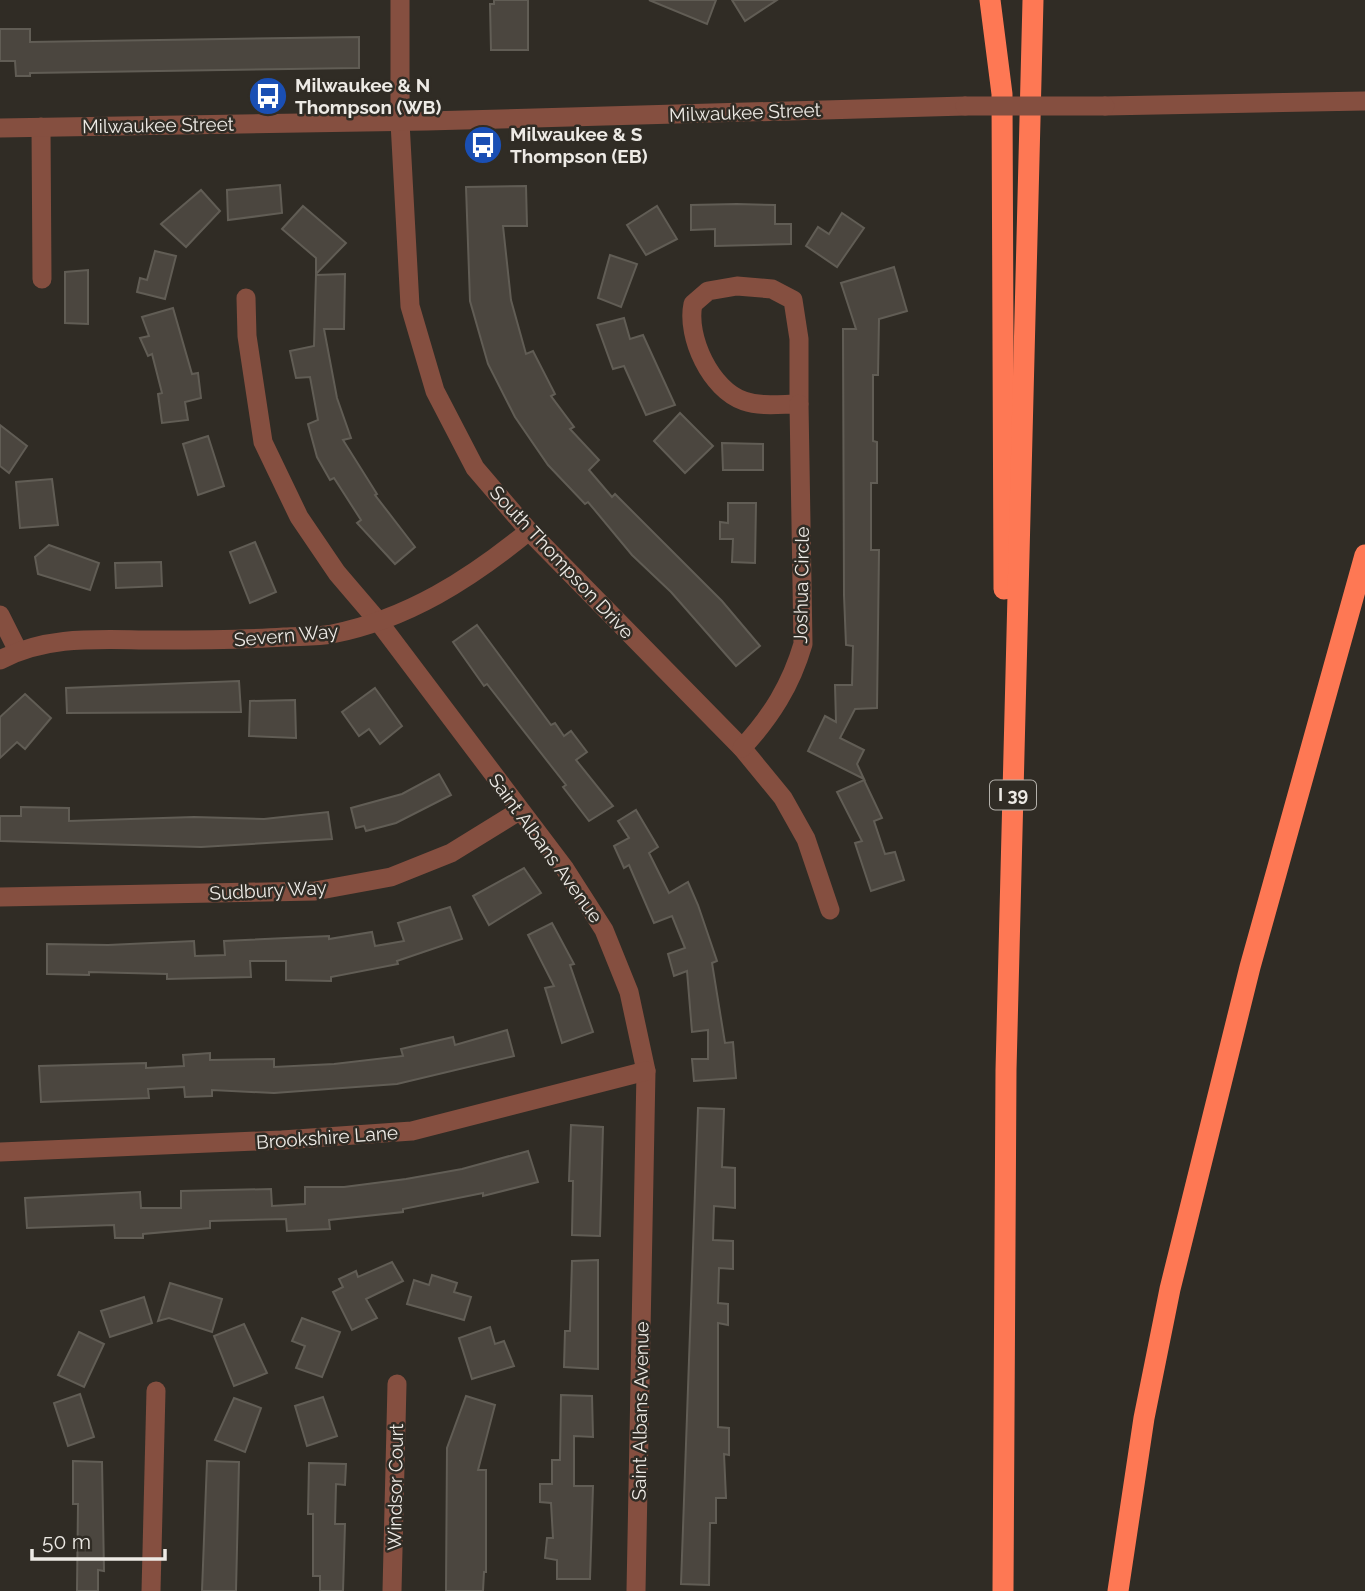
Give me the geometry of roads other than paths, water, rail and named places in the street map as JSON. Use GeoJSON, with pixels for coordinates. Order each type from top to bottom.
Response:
{"type":"FeatureCollection","features":[{"type":"Feature","properties":{"kind":"highway"},"geometry":{"type":"LineString","coordinates":[[990,0],[1002,94],[1006,1070]]}},
{"type":"Feature","properties":{"kind":"highway","name":"I 39"},"geometry":{"type":"LineString","coordinates":[[1003,1591],[1006,1070],[1033,0]]}},
{"type":"Feature","properties":{"kind":"highway"},"geometry":{"type":"LineString","coordinates":[[1118,1591],[1144,1418],[1177,1263],[1250,967],[1365,555]]}},
{"type":"Feature","properties":{"kind":"street","name":"South Thompson Drive"},"geometry":{"type":"LineString","coordinates":[[400,0],[400,121],[410,306],[436,391],[475,468],[529,531],[742,748],[783,798],[806,839],[830,910]]}},
{"type":"Feature","properties":{"kind":"street","name":"Milwaukee Street"},"geometry":{"type":"LineString","coordinates":[[0,128],[400,121],[965,106],[1365,101]]}},
{"type":"Feature","properties":{"kind":"street"},"geometry":{"type":"LineString","coordinates":[[41,127],[42,279]]}},
{"type":"Feature","properties":{"kind":"street","name":"Joshua Circle"},"geometry":{"type":"LineString","coordinates":[[742,748],[765,723],[793,677],[803,644],[799,339],[793,300],[772,289],[750,286],[722,287],[701,295],[693,304],[692,327],[700,351],[720,385],[730,395],[760,405],[799,404]]}},
{"type":"Feature","properties":{"kind":"street","name":"Saint Albans Avenue"},"geometry":{"type":"LineString","coordinates":[[246,298],[247,336],[263,442],[299,517],[337,573],[378,621],[565,869],[604,930],[629,992],[646,1071],[636,1591]]}},
{"type":"Feature","properties":{"kind":"street","name":"Severn Way"},"geometry":{"type":"LineString","coordinates":[[0,660],[18,651],[62,640],[235,640],[331,634],[378,621],[439,595],[490,562],[529,531]]}},
{"type":"Feature","properties":{"kind":"street"},"geometry":{"type":"LineString","coordinates":[[0,615],[18,651]]}},
{"type":"Feature","properties":{"kind":"street","name":"Sudbury Way"},"geometry":{"type":"LineString","coordinates":[[0,897],[315,891],[391,877],[428,863],[494,829],[519,811]]}},
{"type":"Feature","properties":{"kind":"street","name":"Brookshire Lane"},"geometry":{"type":"LineString","coordinates":[[0,1152],[282,1140],[412,1131],[646,1071]]}},
{"type":"Feature","properties":{"kind":"street","name":"Windsor Court"},"geometry":{"type":"LineString","coordinates":[[393,1591],[397,1384]]}},
{"type":"Feature","properties":{"kind":"street"},"geometry":{"type":"LineString","coordinates":[[151,1591],[156,1391]]}},
{"type":"Feature","properties":{"kind":"place","name":"Milwaukee & N Thompson (WB)"},"geometry":{"type":"Point","coordinates":[268,96]}},
{"type":"Feature","properties":{"kind":"place","name":"Milwaukee & S Thompson (EB)"},"geometry":{"type":"Point","coordinates":[483,145]}}]}
